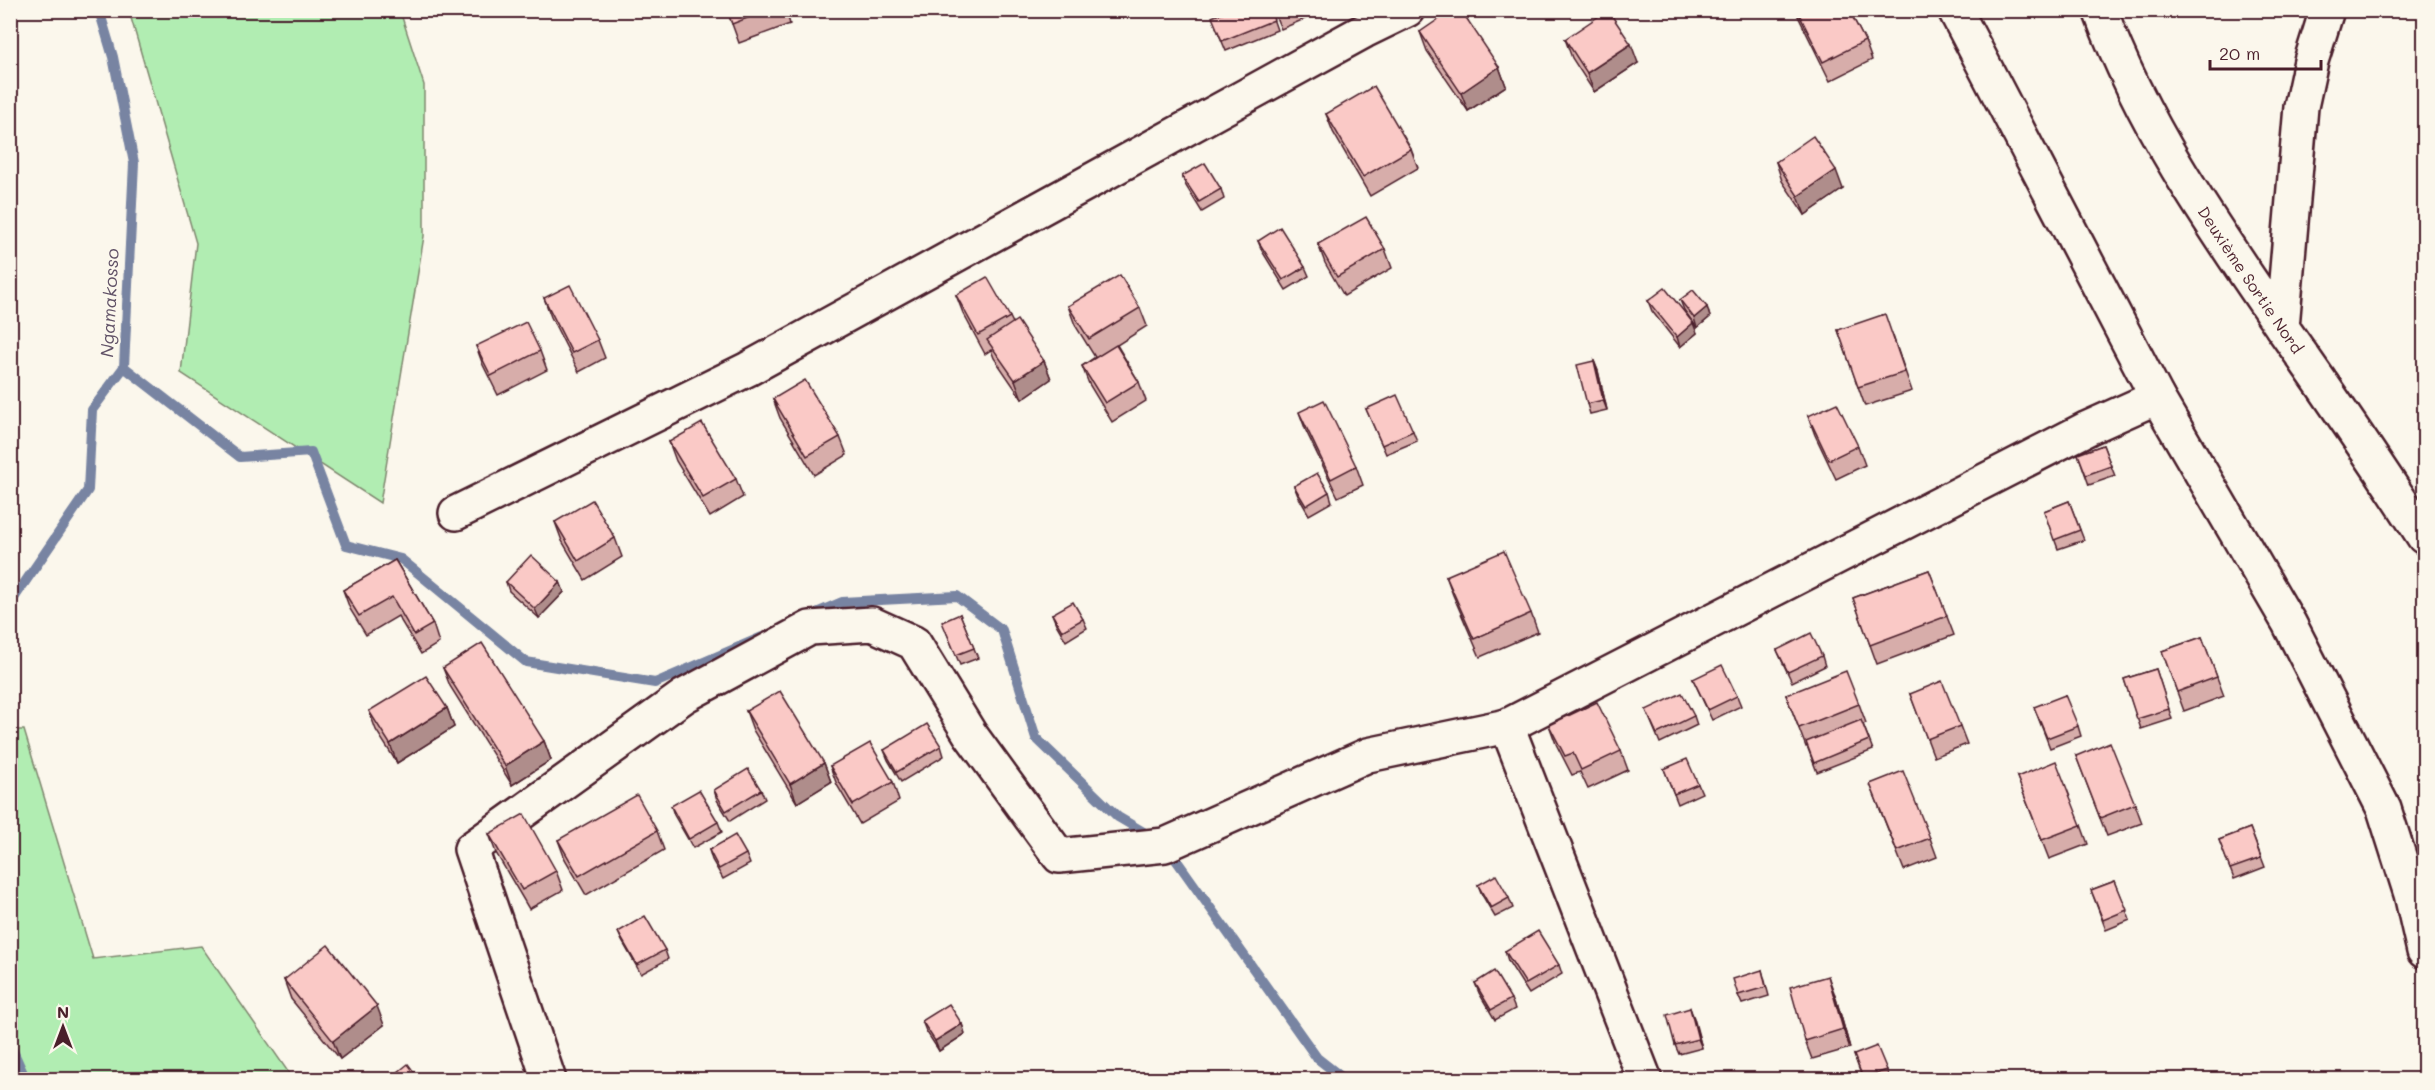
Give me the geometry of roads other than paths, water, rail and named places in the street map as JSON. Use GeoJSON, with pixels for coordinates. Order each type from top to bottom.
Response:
{"type":"FeatureCollection","features":[{"type":"Feature","properties":{"kind":"street"},"geometry":{"type":"LineString","coordinates":[[456,513],[748,369],[1344,42],[1407,10]]}},
{"type":"Feature","properties":{"kind":"street"},"geometry":{"type":"LineString","coordinates":[[1955,10],[2157,397],[2289,623],[2384,809],[2411,894],[2424,951]]}},
{"type":"Feature","properties":{"kind":"street","name":"Deuxième Sortie Nord"},"geometry":{"type":"LineString","coordinates":[[2100,10],[2116,53],[2151,124],[2222,242],[2378,465],[2424,537]]}},
{"type":"Feature","properties":{"kind":"street"},"geometry":{"type":"LineString","coordinates":[[2282,327],[2301,106],[2311,61],[2327,10]]}},
{"type":"Feature","properties":{"kind":"street"},"geometry":{"type":"LineString","coordinates":[[549,1080],[471,849],[684,696],[810,628],[872,624],[914,643],[969,734],[1059,856],[1165,844],[1368,755],[1507,726],[2088,428],[2157,397]]}},
{"type":"Feature","properties":{"kind":"street"},"geometry":{"type":"LineString","coordinates":[[1507,726],[1645,1080]]}},
{"type":"Feature","properties":{"kind":"waterway","name":"Ngamakosso"},"geometry":{"type":"LineString","coordinates":[[10,604],[88,490],[92,410],[124,367],[134,163],[113,57],[99,10]]}},
{"type":"Feature","properties":{"kind":"waterway"},"geometry":{"type":"LineString","coordinates":[[124,367],[240,457],[311,452],[346,545],[401,559],[526,662],[655,683],[762,637]]}},
{"type":"Feature","properties":{"kind":"waterway"},"geometry":{"type":"LineString","coordinates":[[809,616],[842,602],[957,596],[1002,630],[1036,738],[1118,817],[1152,837]]}},
{"type":"Feature","properties":{"kind":"waterway"},"geometry":{"type":"LineString","coordinates":[[1167,847],[1317,1058],[1345,1080]]}},
{"type":"Feature","properties":{"kind":"waterway","name":"Ngamakosso"},"geometry":{"type":"LineString","coordinates":[[10,1044],[26,1080]]}}]}
